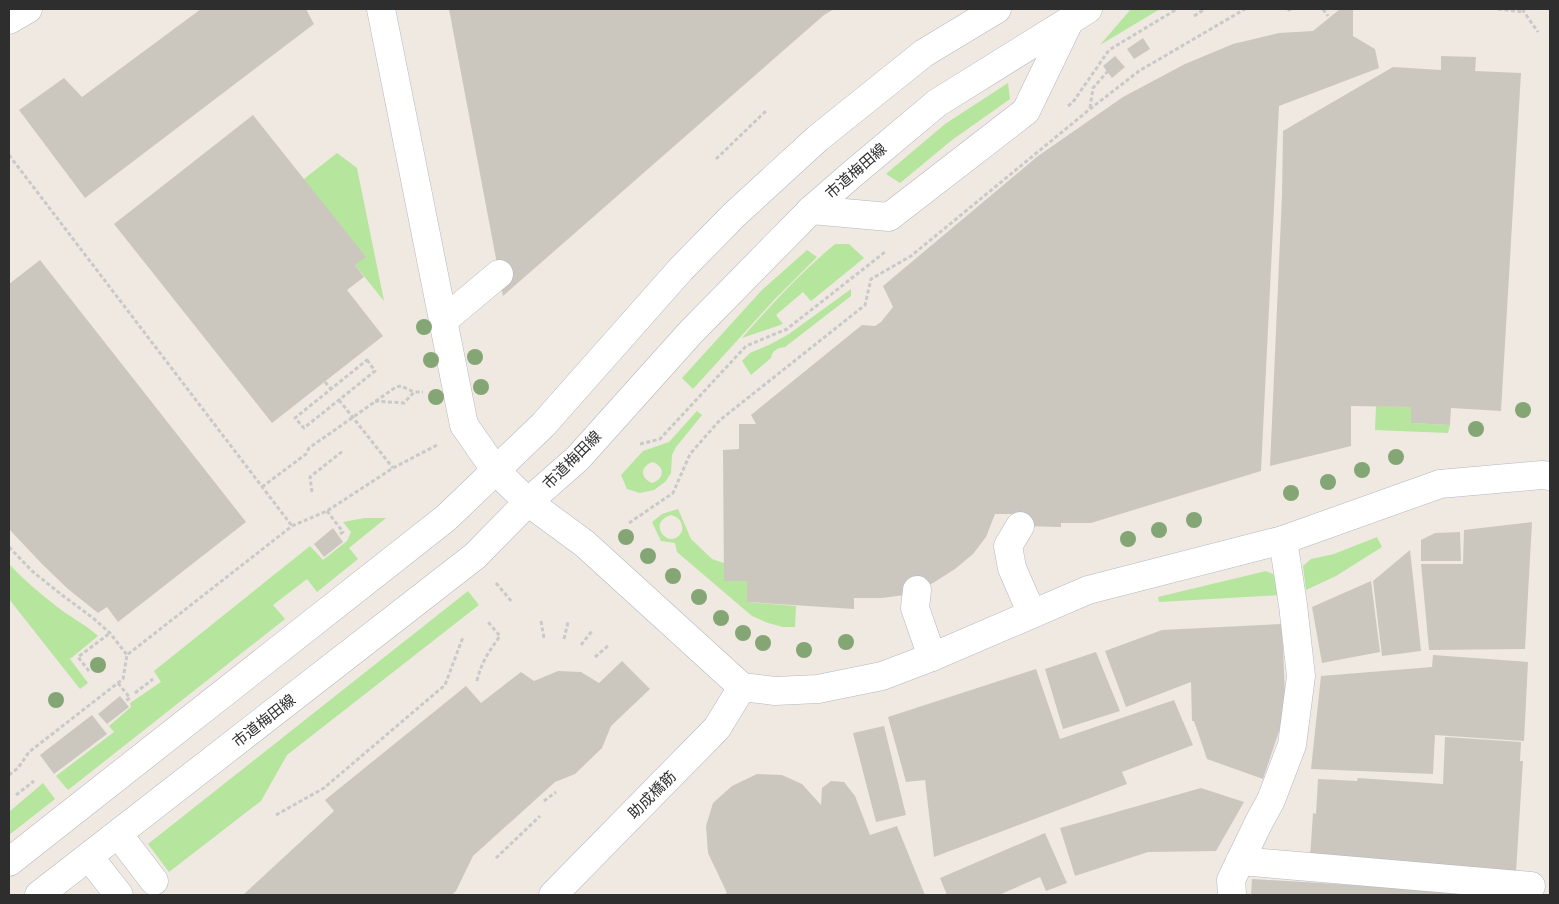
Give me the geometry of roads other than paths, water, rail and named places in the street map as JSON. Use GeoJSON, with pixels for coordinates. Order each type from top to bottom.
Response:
{"type":"FeatureCollection","features":[{"type":"Feature","properties":{"kind":"street"},"geometry":{"type":"LineString","coordinates":[[9,20],[28,9]]}},
{"type":"Feature","properties":{"kind":"street"},"geometry":{"type":"LineString","coordinates":[[381,9],[464,425],[496,472],[528,502],[585,544],[742,687],[775,691],[818,689],[882,676],[932,657],[1088,590],[1283,540],[1440,484],[1542,475],[1550,476]]}},
{"type":"Feature","properties":{"kind":"street"},"geometry":{"type":"LineString","coordinates":[[9,862],[450,514],[496,472],[542,425],[681,269],[734,215],[818,138],[924,53],[997,9]]}},
{"type":"Feature","properties":{"kind":"street"},"geometry":{"type":"LineString","coordinates":[[812,210],[889,217],[1026,111],[1079,14]]}},
{"type":"Feature","properties":{"kind":"street","name":"市道梅田線"},"geometry":{"type":"LineString","coordinates":[[39,895],[475,556],[528,502],[578,458],[691,332],[812,210],[850,176],[937,103],[1079,14]]}},
{"type":"Feature","properties":{"kind":"street"},"geometry":{"type":"LineString","coordinates":[[444,320],[499,274]]}},
{"type":"Feature","properties":{"kind":"street"},"geometry":{"type":"LineString","coordinates":[[1020,526],[1008,546],[1012,568],[1032,614]]}},
{"type":"Feature","properties":{"kind":"street"},"geometry":{"type":"LineString","coordinates":[[1232,895],[1231,880],[1271,800],[1292,745],[1301,676],[1283,540]]}},
{"type":"Feature","properties":{"kind":"street"},"geometry":{"type":"LineString","coordinates":[[917,590],[915,608],[932,657]]}},
{"type":"Feature","properties":{"kind":"street","name":"助成橋筋"},"geometry":{"type":"LineString","coordinates":[[553,895],[718,728],[742,687]]}},
{"type":"Feature","properties":{"kind":"street"},"geometry":{"type":"LineString","coordinates":[[118,834],[154,880]]}},
{"type":"Feature","properties":{"kind":"street"},"geometry":{"type":"LineString","coordinates":[[89,856],[120,895]]}},
{"type":"Feature","properties":{"kind":"street"},"geometry":{"type":"LineString","coordinates":[[1240,861],[1532,886]]}}]}
